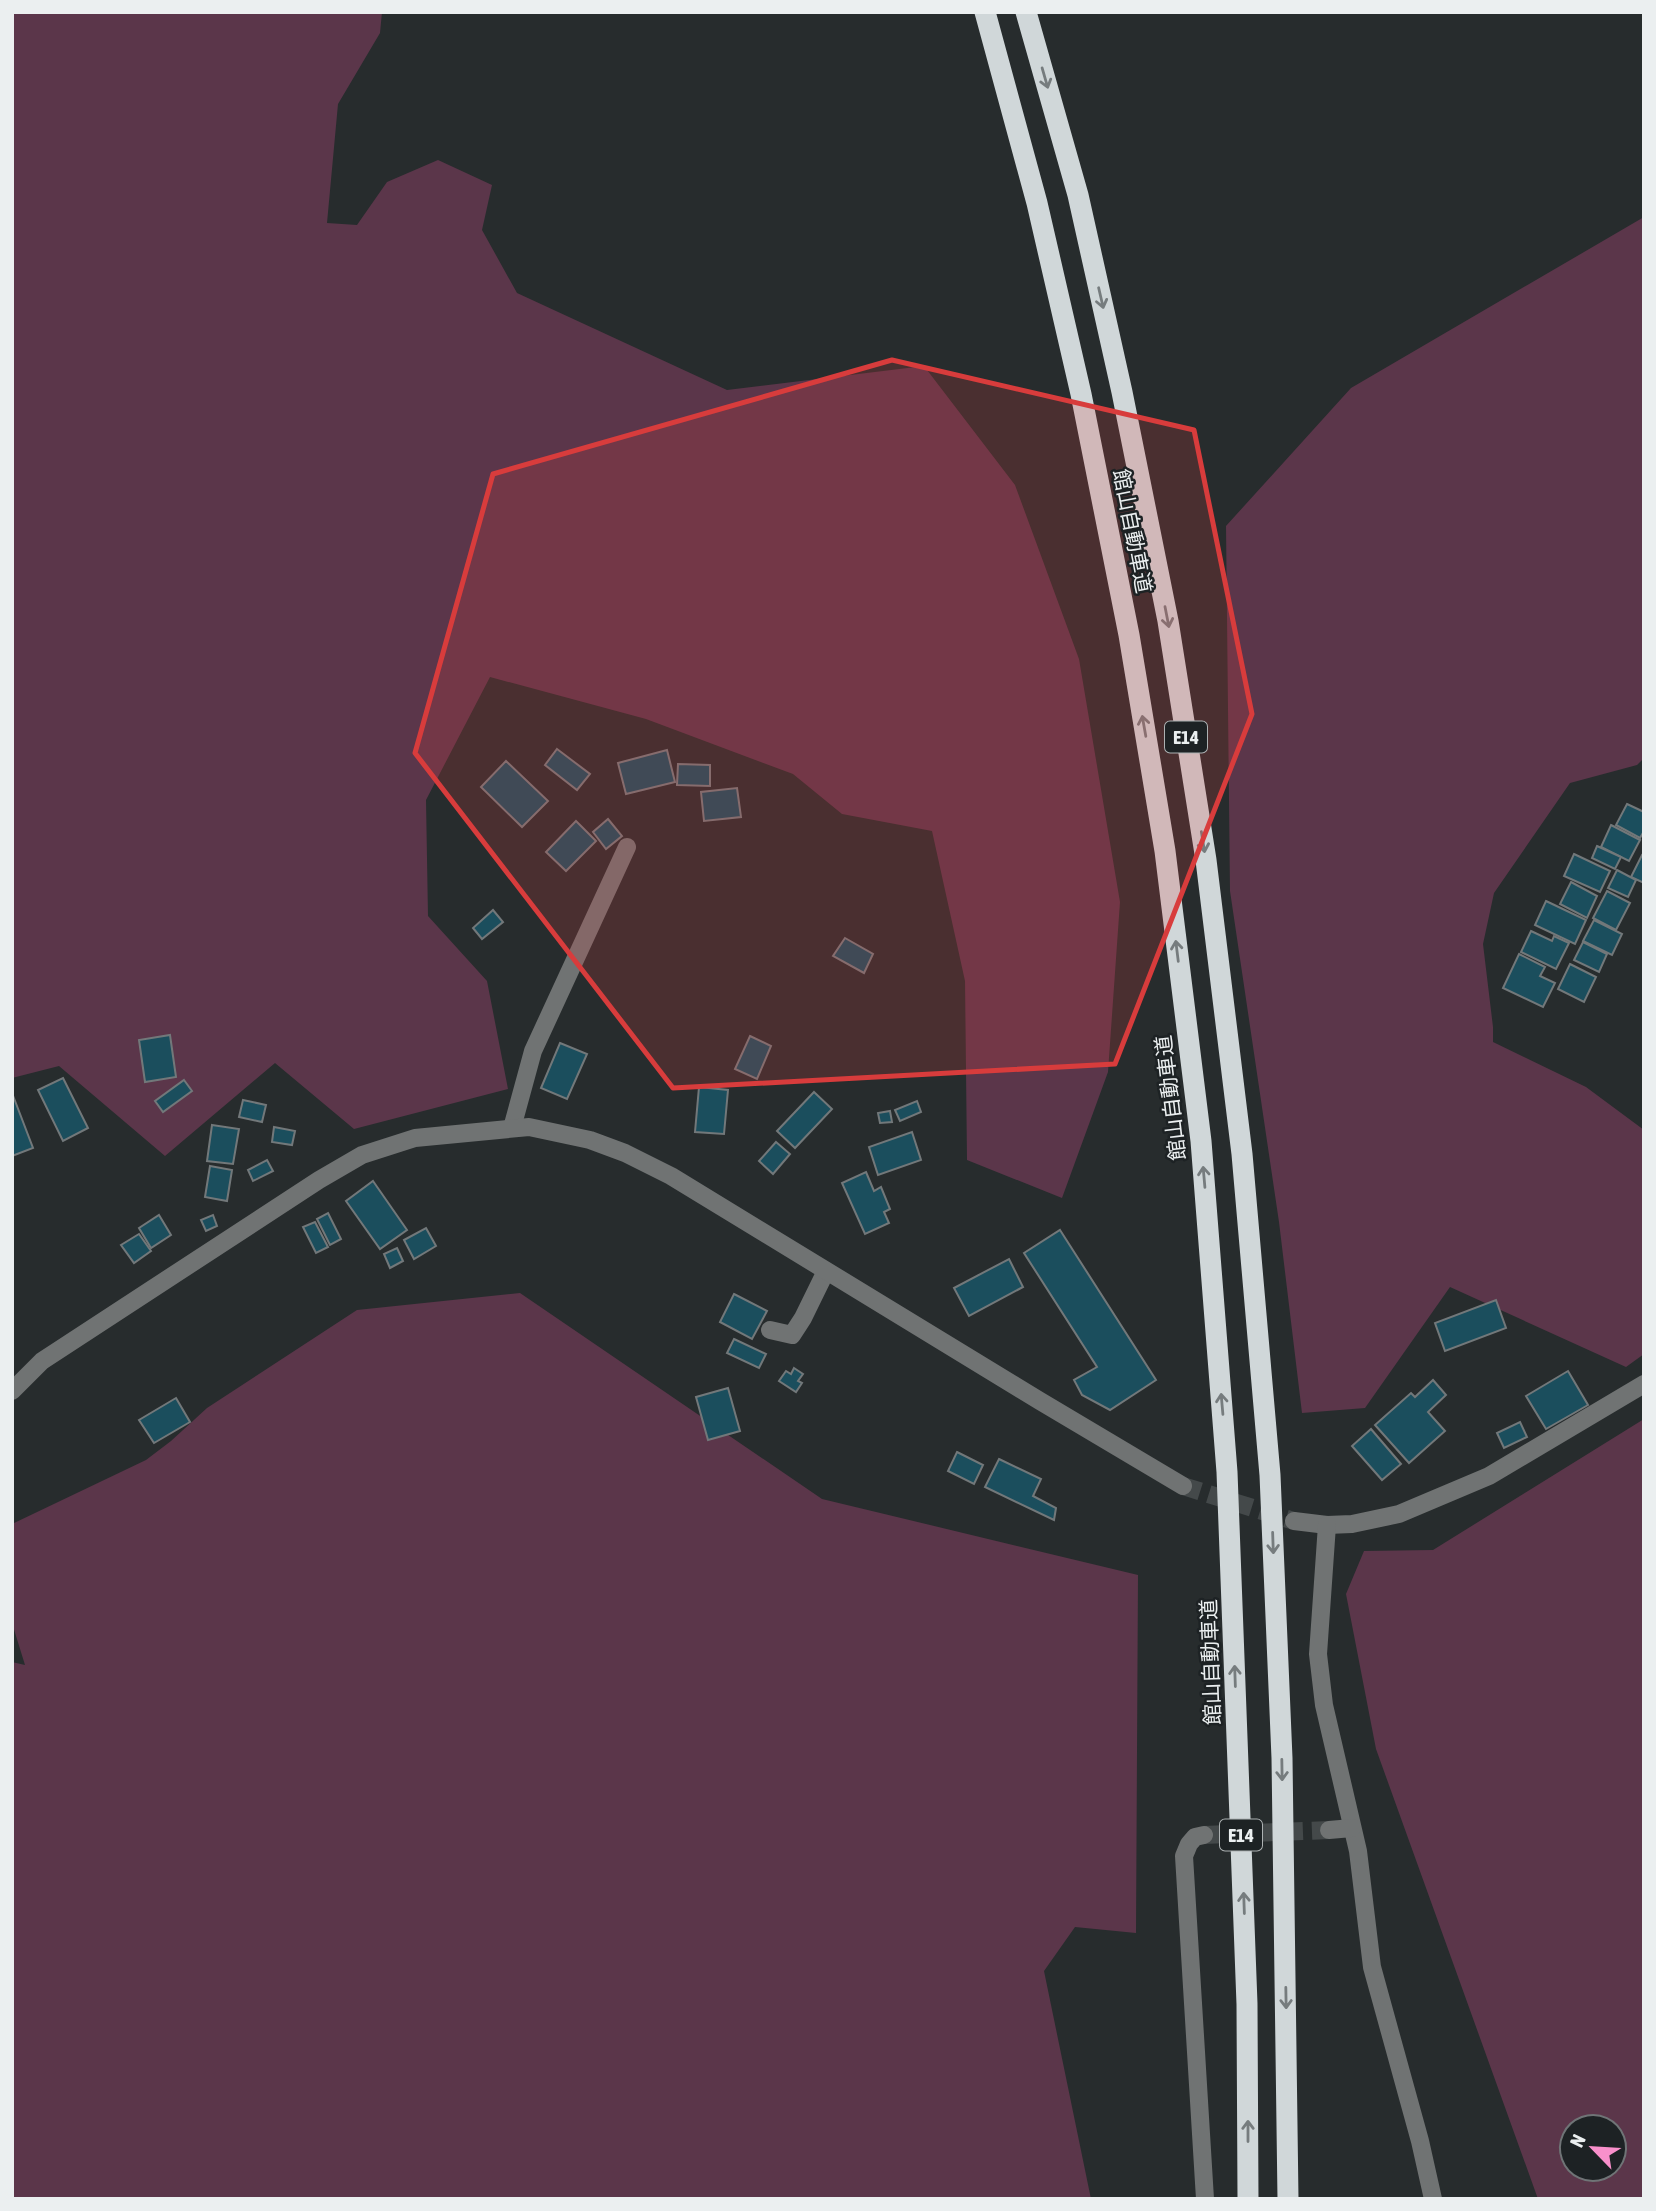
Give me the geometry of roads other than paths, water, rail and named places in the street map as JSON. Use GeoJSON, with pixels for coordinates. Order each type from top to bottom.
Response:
{"type":"FeatureCollection","features":[{"type":"Feature","properties":{"kind":"highway","name":"館山自動車道"},"geometry":{"type":"LineString","coordinates":[[985,12],[1037,203],[1081,394],[1129,635],[1165,851],[1201,1141],[1227,1472],[1247,2004],[1248,2199]]}},
{"type":"Feature","properties":{"kind":"highway","name":"館山自動車道"},"geometry":{"type":"LineString","coordinates":[[1026,12],[1078,195],[1122,392],[1168,621],[1206,860],[1242,1154],[1271,1488],[1282,1758],[1288,2199]]}},
{"type":"Feature","properties":{"kind":"street"},"geometry":{"type":"LineString","coordinates":[[512,1128],[533,1051],[627,847]]}},
{"type":"Feature","properties":{"kind":"street"},"geometry":{"type":"LineString","coordinates":[[12,1391],[42,1362],[319,1180],[362,1155],[415,1138],[529,1127],[590,1140],[625,1153],[671,1176],[1183,1486]]}},
{"type":"Feature","properties":{"kind":"street"},"geometry":{"type":"LineString","coordinates":[[770,1329],[792,1335],[826,1271]]}},
{"type":"Feature","properties":{"kind":"street"},"geometry":{"type":"LineString","coordinates":[[1294,1521],[1327,1525],[1352,1524],[1399,1514],[1489,1476],[1644,1384]]}},
{"type":"Feature","properties":{"kind":"street"},"geometry":{"type":"LineString","coordinates":[[1327,1525],[1318,1654],[1324,1705],[1358,1851],[1371,1967],[1420,2141],[1433,2199]]}},
{"type":"Feature","properties":{"kind":"street"},"geometry":{"type":"LineString","coordinates":[[1329,1830],[1353,1828]]}},
{"type":"Feature","properties":{"kind":"street"},"geometry":{"type":"LineString","coordinates":[[1204,1835],[1195,1837],[1184,1856],[1205,2199]]}},
{"type":"Feature","properties":{"kind":"tunnel"},"geometry":{"type":"LineString","coordinates":[[1183,1486],[1294,1521]]}},
{"type":"Feature","properties":{"kind":"tunnel"},"geometry":{"type":"LineString","coordinates":[[1204,1835],[1329,1830]]}}]}
